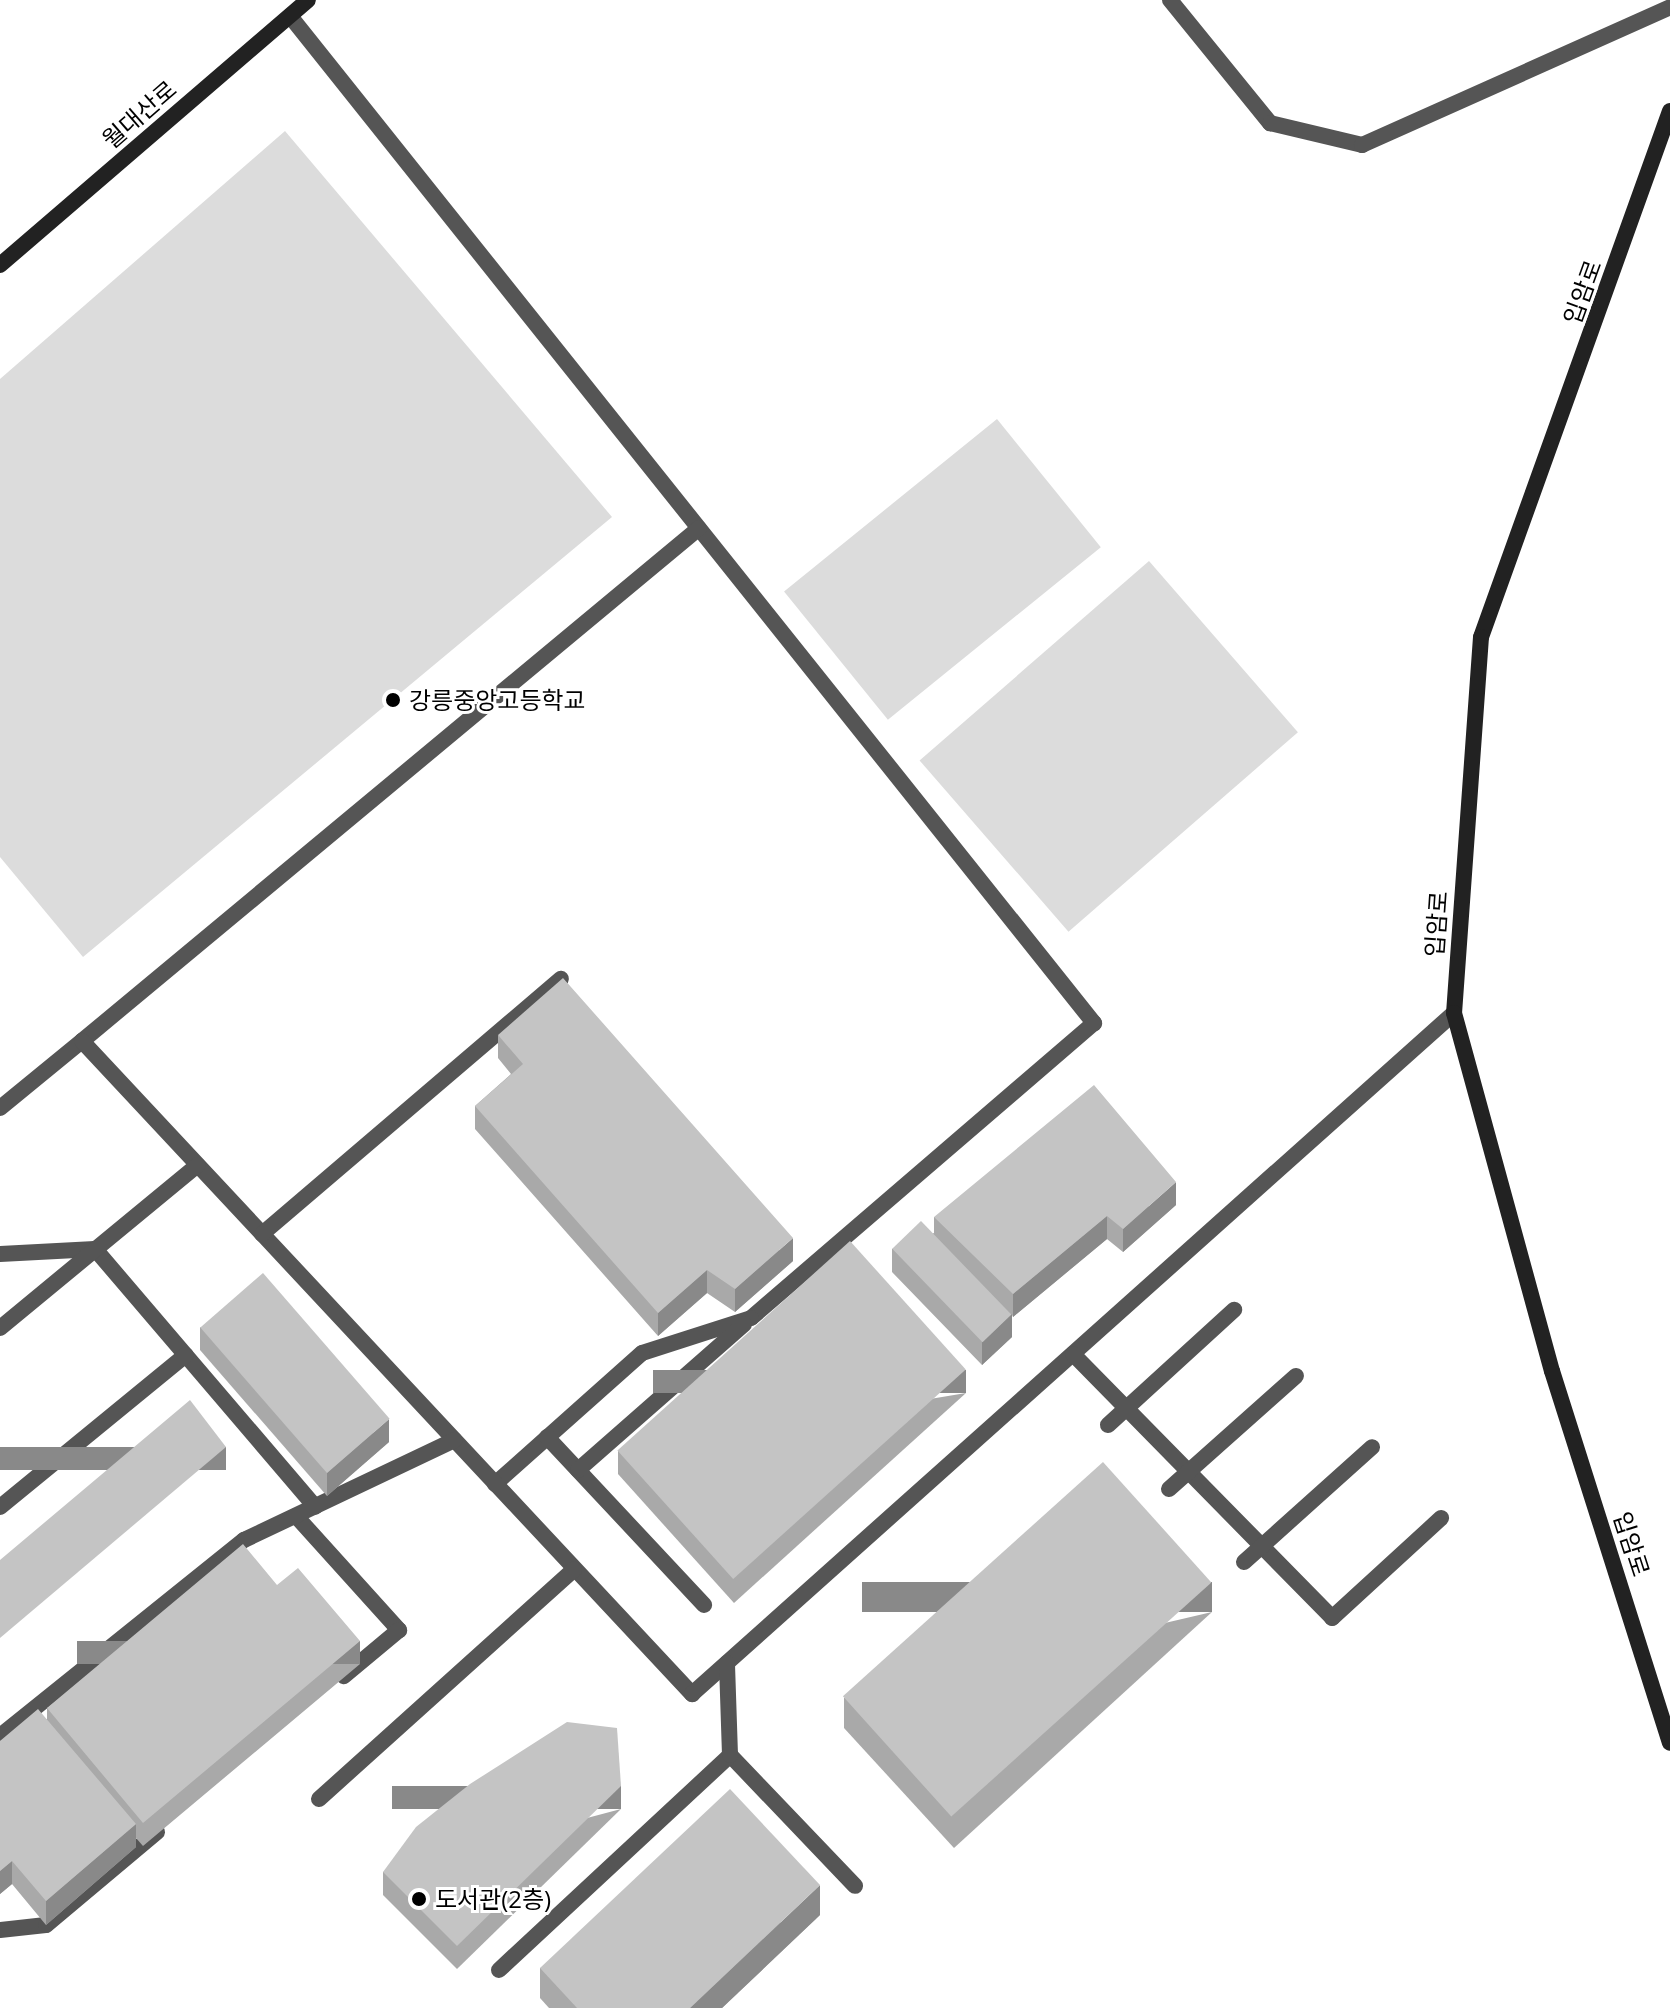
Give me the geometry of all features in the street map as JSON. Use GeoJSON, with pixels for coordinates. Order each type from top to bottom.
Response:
{"type":"FeatureCollection","features":[{"type":"Feature","properties":{"kind":"street","name":"월대산로"},"geometry":{"type":"LineString","coordinates":[[0,265],[308,0]]}},
{"type":"Feature","properties":{"kind":"street","name":"입암로"},"geometry":{"type":"LineString","coordinates":[[1670,111],[1481,637],[1454,1013],[1552,1371],[1670,1743]]}},
{"type":"Feature","properties":{"kind":"lane"},"geometry":{"type":"LineString","coordinates":[[1170,0],[1270,123],[1362,145],[1670,7]]}},
{"type":"Feature","properties":{"kind":"lane"},"geometry":{"type":"LineString","coordinates":[[290,16],[1094,1023],[578,1470]]}},
{"type":"Feature","properties":{"kind":"lane"},"geometry":{"type":"LineString","coordinates":[[0,1108],[699,528]]}},
{"type":"Feature","properties":{"kind":"lane"},"geometry":{"type":"LineString","coordinates":[[262,1234],[561,979]]}},
{"type":"Feature","properties":{"kind":"lane"},"geometry":{"type":"LineString","coordinates":[[82,1041],[692,1694],[1454,1013]]}},
{"type":"Feature","properties":{"kind":"lane"},"geometry":{"type":"LineString","coordinates":[[0,1328],[198,1165]]}},
{"type":"Feature","properties":{"kind":"lane"},"geometry":{"type":"LineString","coordinates":[[0,1254],[95,1249]]}},
{"type":"Feature","properties":{"kind":"lane"},"geometry":{"type":"LineString","coordinates":[[95,1249],[315,1507]]}},
{"type":"Feature","properties":{"kind":"lane"},"geometry":{"type":"LineString","coordinates":[[1108,1425],[1234,1310]]}},
{"type":"Feature","properties":{"kind":"lane"},"geometry":{"type":"LineString","coordinates":[[495,1484],[642,1353],[751,1318]]}},
{"type":"Feature","properties":{"kind":"lane"},"geometry":{"type":"LineString","coordinates":[[1073,1354],[1332,1618],[1441,1518]]}},
{"type":"Feature","properties":{"kind":"lane"},"geometry":{"type":"LineString","coordinates":[[0,1507],[186,1355]]}},
{"type":"Feature","properties":{"kind":"lane"},"geometry":{"type":"LineString","coordinates":[[1169,1489],[1296,1376]]}},
{"type":"Feature","properties":{"kind":"lane"},"geometry":{"type":"LineString","coordinates":[[547,1437],[704,1605]]}},
{"type":"Feature","properties":{"kind":"lane"},"geometry":{"type":"LineString","coordinates":[[0,1736],[244,1540],[455,1440]]}},
{"type":"Feature","properties":{"kind":"lane"},"geometry":{"type":"LineString","coordinates":[[1244,1562],[1372,1447]]}},
{"type":"Feature","properties":{"kind":"lane"},"geometry":{"type":"LineString","coordinates":[[296,1516],[399,1630],[326,1691]]}},
{"type":"Feature","properties":{"kind":"lane"},"geometry":{"type":"LineString","coordinates":[[319,1799],[574,1569]]}},
{"type":"Feature","properties":{"kind":"lane"},"geometry":{"type":"LineString","coordinates":[[727,1663],[730,1755],[855,1886]]}},
{"type":"Feature","properties":{"kind":"lane"},"geometry":{"type":"LineString","coordinates":[[499,1970],[730,1755]]}},
{"type":"Feature","properties":{"kind":"lane"},"geometry":{"type":"LineString","coordinates":[[0,1930],[46,1925],[168,1823]]}},
{"type":"Feature","properties":{"kind":"shaded area"},"geometry":{"type":"Polygon","coordinates":[[[285,131],[612,517],[83,957],[0,857],[0,379],[285,131]]]}},
{"type":"Feature","properties":{"kind":"shaded area"},"geometry":{"type":"Polygon","coordinates":[[[997,419],[1101,547],[888,720],[784,591],[997,419]]]}},
{"type":"Feature","properties":{"kind":"shaded area"},"geometry":{"type":"Polygon","coordinates":[[[1149,561],[1298,732],[1068,932],[920,760],[1149,561]]]}},
{"type":"Feature","properties":{"kind":"building"},"geometry":{"type":"Polygon","coordinates":[[[563,978],[793,1238],[735,1289],[707,1270],[658,1313],[475,1106],[523,1064],[498,1035],[563,978]]]}},
{"type":"Feature","properties":{"kind":"building"},"geometry":{"type":"Polygon","coordinates":[[[1094,1085],[1176,1182],[1123,1229],[1107,1216],[1013,1294],[934,1217],[1094,1085]]]}},
{"type":"Feature","properties":{"kind":"building"},"geometry":{"type":"Polygon","coordinates":[[[921,1221],[1011,1315],[983,1342],[892,1249],[921,1221]]]}},
{"type":"Feature","properties":{"kind":"building"},"geometry":{"type":"Polygon","coordinates":[[[850,1241],[966,1370],[733,1579],[617,1450],[850,1241]]]}},
{"type":"Feature","properties":{"kind":"building"},"geometry":{"type":"Polygon","coordinates":[[[263,1273],[390,1419],[327,1473],[200,1327],[263,1273]]]}},
{"type":"Feature","properties":{"kind":"building"},"geometry":{"type":"Polygon","coordinates":[[[190,1400],[226,1447],[0,1638],[0,1560],[190,1400]]]}},
{"type":"Feature","properties":{"kind":"building"},"geometry":{"type":"Polygon","coordinates":[[[1103,1462],[1211,1582],[951,1817],[843,1696],[1103,1462]]]}},
{"type":"Feature","properties":{"kind":"building"},"geometry":{"type":"Polygon","coordinates":[[[243,1544],[277,1585],[298,1568],[360,1641],[143,1823],[47,1708],[243,1544]]]}},
{"type":"Feature","properties":{"kind":"building"},"geometry":{"type":"Polygon","coordinates":[[[38,1709],[136,1824],[46,1901],[12,1861],[0,1871],[0,1741],[38,1709]]]}},
{"type":"Feature","properties":{"kind":"building"},"geometry":{"type":"Polygon","coordinates":[[[567,1722],[617,1728],[621,1786],[457,1946],[383,1872],[416,1827],[470,1784],[567,1722]]]}},
{"type":"Feature","properties":{"kind":"building"},"geometry":{"type":"Polygon","coordinates":[[[730,1789],[820,1885],[690,2008],[577,2008],[540,1968],[730,1789]]]}},
{"type":"Feature","properties":{"kind":"place","name":"강릉중앙고등학교"},"geometry":{"type":"Point","coordinates":[393,700]}},
{"type":"Feature","properties":{"kind":"place","name":"도서관(2층)"},"geometry":{"type":"Point","coordinates":[419,1899]}}]}
